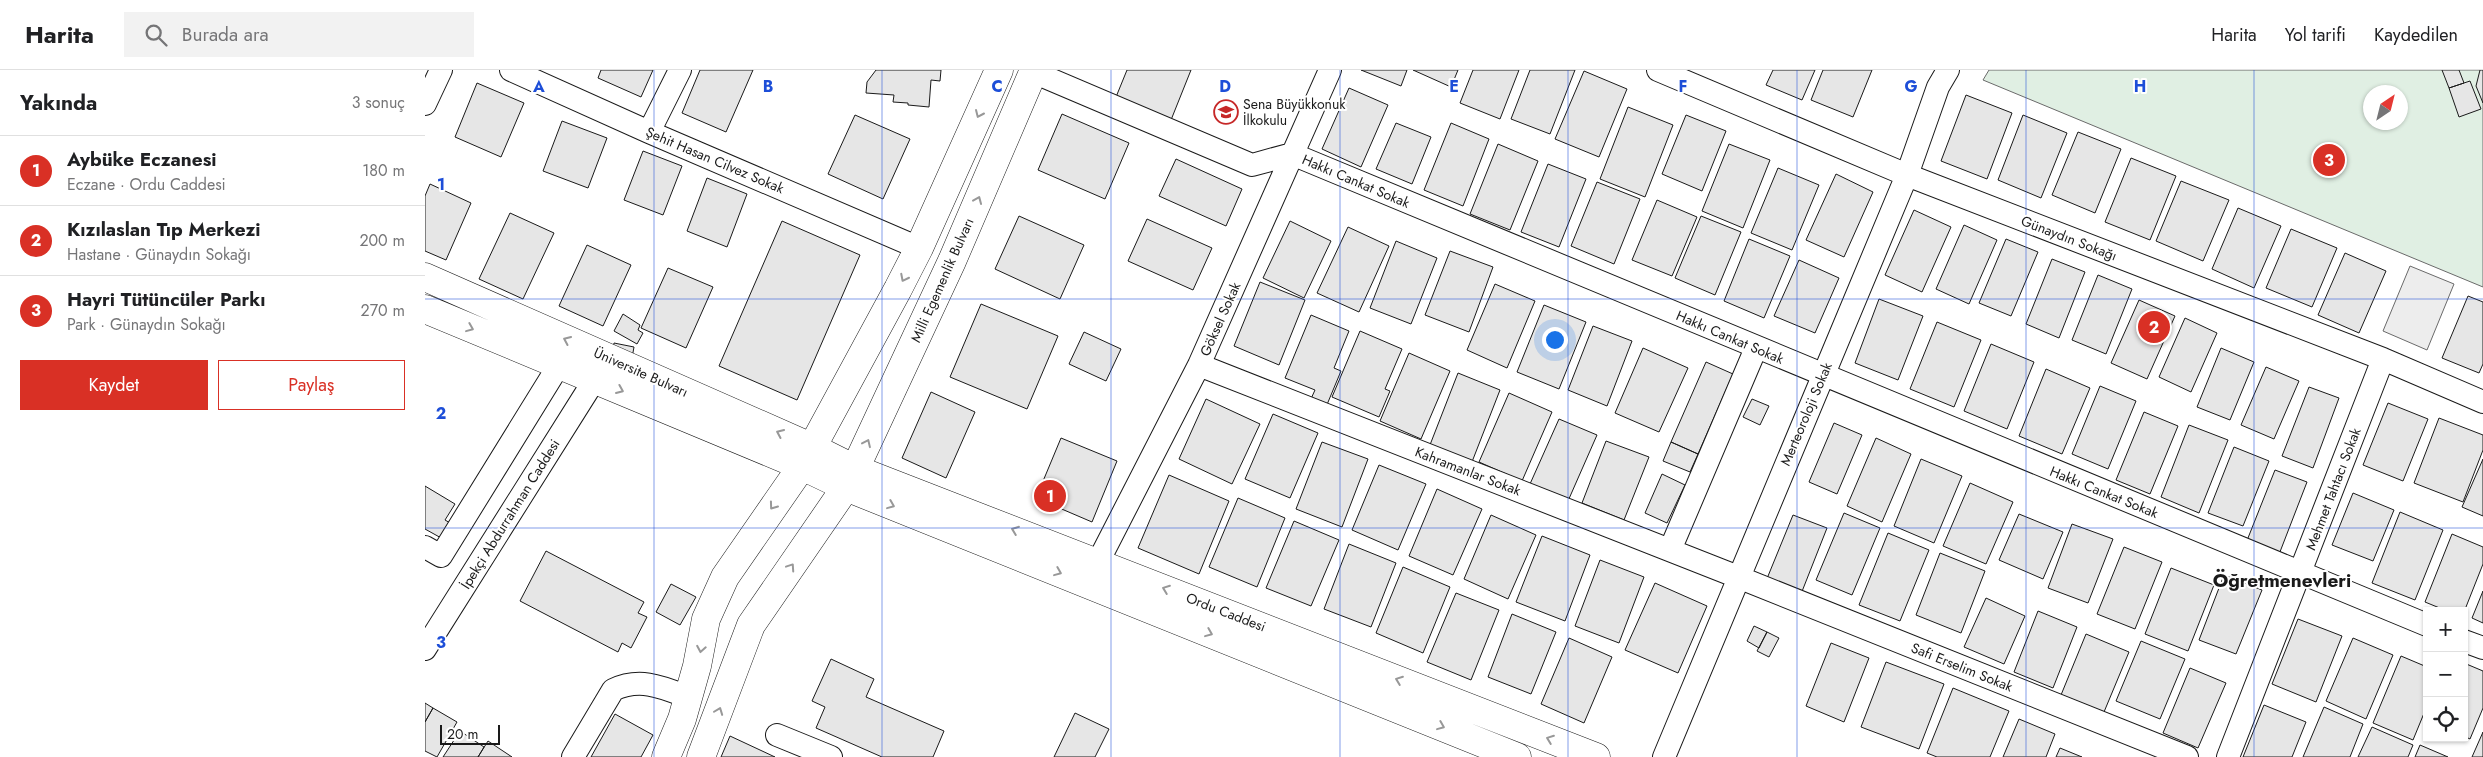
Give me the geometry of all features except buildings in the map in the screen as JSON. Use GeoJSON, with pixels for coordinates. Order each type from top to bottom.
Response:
{"type":"FeatureCollection","features":[{"type":"Feature","properties":{"kind":"main road"},"geometry":{"type":"LineString","coordinates":[[666,757],[697,666],[706,619],[725,577],[806,457],[919,248],[999,70]]}},
{"type":"Feature","properties":{"kind":"main road","name":"Milli Egemenlik Bulvarı"},"geometry":{"type":"LineString","coordinates":[[701,757],[751,624],[851,478],[952,261],[1034,71]]}},
{"type":"Feature","properties":{"kind":"main road","name":"Üniversite Bulvarı"},"geometry":{"type":"LineString","coordinates":[[425,277],[851,478]]}},
{"type":"Feature","properties":{"kind":"main road","name":"Üniversite Bulvarı"},"geometry":{"type":"LineString","coordinates":[[425,309],[595,380],[806,457]]}},
{"type":"Feature","properties":{"kind":"main road","name":"Ordu Caddesi"},"geometry":{"type":"LineString","coordinates":[[851,478],[1098,562],[1596,757]]}},
{"type":"Feature","properties":{"kind":"main road","name":"Ordu Caddesi"},"geometry":{"type":"LineString","coordinates":[[851,478],[1517,757]]}},
{"type":"Feature","properties":{"kind":"street"},"geometry":{"type":"LineString","coordinates":[[425,104],[441,70]]}},
{"type":"Feature","properties":{"kind":"street","name":"Şehit Hasan Cilvez Sokak"},"geometry":{"type":"LineString","coordinates":[[511,70],[649,132],[919,248]]}},
{"type":"Feature","properties":{"kind":"street"},"geometry":{"type":"LineString","coordinates":[[649,132],[680,70]]}},
{"type":"Feature","properties":{"kind":"street","name":"Göksel Sokak"},"geometry":{"type":"LineString","coordinates":[[1098,562],[1199,365],[1330,70]]}},
{"type":"Feature","properties":{"kind":"street","name":"Günaydın Sokağı"},"geometry":{"type":"LineString","coordinates":[[1658,70],[1907,175],[2383,359],[2483,402]]}},
{"type":"Feature","properties":{"kind":"street","name":"Merteoroloji Sokak"},"geometry":{"type":"LineString","coordinates":[[1664,757],[1907,175],[1938,87],[1948,70]]}},
{"type":"Feature","properties":{"kind":"street","name":"Hakkı Cankat Sokak"},"geometry":{"type":"LineString","coordinates":[[1034,71],[1252,165],[1293,154],[1822,376],[2423,623]]}},
{"type":"Feature","properties":{"kind":"street"},"geometry":{"type":"LineString","coordinates":[[1670,550],[1756,348]]}},
{"type":"Feature","properties":{"kind":"street","name":"Mehmet Tahtacı Sokak"},"geometry":{"type":"LineString","coordinates":[[2228,757],[2383,359]]}},
{"type":"Feature","properties":{"kind":"street"},"geometry":{"type":"LineString","coordinates":[[425,547],[441,556],[559,365]]}},
{"type":"Feature","properties":{"kind":"street","name":"Kahramanlar Sokak"},"geometry":{"type":"LineString","coordinates":[[1199,365],[1738,577]]}},
{"type":"Feature","properties":{"kind":"street","name":"İpekçi Abdurrahman Caddesi"},"geometry":{"type":"LineString","coordinates":[[425,649],[595,380]]}},
{"type":"Feature","properties":{"kind":"street","name":"Safi Erselim Sokak"},"geometry":{"type":"LineString","coordinates":[[1738,577],[2187,757]]}},
{"type":"Feature","properties":{"kind":"street"},"geometry":{"type":"LineString","coordinates":[[2468,642],[2483,648]]}},
{"type":"Feature","properties":{"kind":"street"},"geometry":{"type":"LineString","coordinates":[[573,757],[613,690],[630,684],[652,684],[688,697]]}},
{"type":"Feature","properties":{"kind":"street"},"geometry":{"type":"LineString","coordinates":[[777,734],[831,757]]}},
{"type":"Feature","properties":{"kind":"green space"},"geometry":{"type":"Polygon","coordinates":[[[1989,70],[2483,70],[2483,287],[1983,80],[1989,70]]]}},
{"type":"Feature","properties":{"kind":"shaded area"},"geometry":{"type":"Polygon","coordinates":[[[2410,266],[2454,284],[2427,350],[2383,331],[2410,266]]]}},
{"type":"Feature","properties":{"kind":"place","name":"Sena Büyükkonuk İlkokulu"},"geometry":{"type":"Point","coordinates":[1226,112]}},
{"type":"Feature","properties":{"kind":"place","name":"Hayri Tütüncüler Parkı"},"geometry":{"type":"Point","coordinates":[2329,160]}},
{"type":"Feature","properties":{"kind":"place","name":"Kızılaslan Tıp Merkezi"},"geometry":{"type":"Point","coordinates":[2154,327]}},
{"type":"Feature","properties":{"kind":"place","name":"Aybüke Eczanesi"},"geometry":{"type":"Point","coordinates":[1050,496]}},
{"type":"Feature","properties":{"kind":"district","name":"Öğretmenevleri"},"geometry":{"type":"Point","coordinates":[2282,580]}}]}
